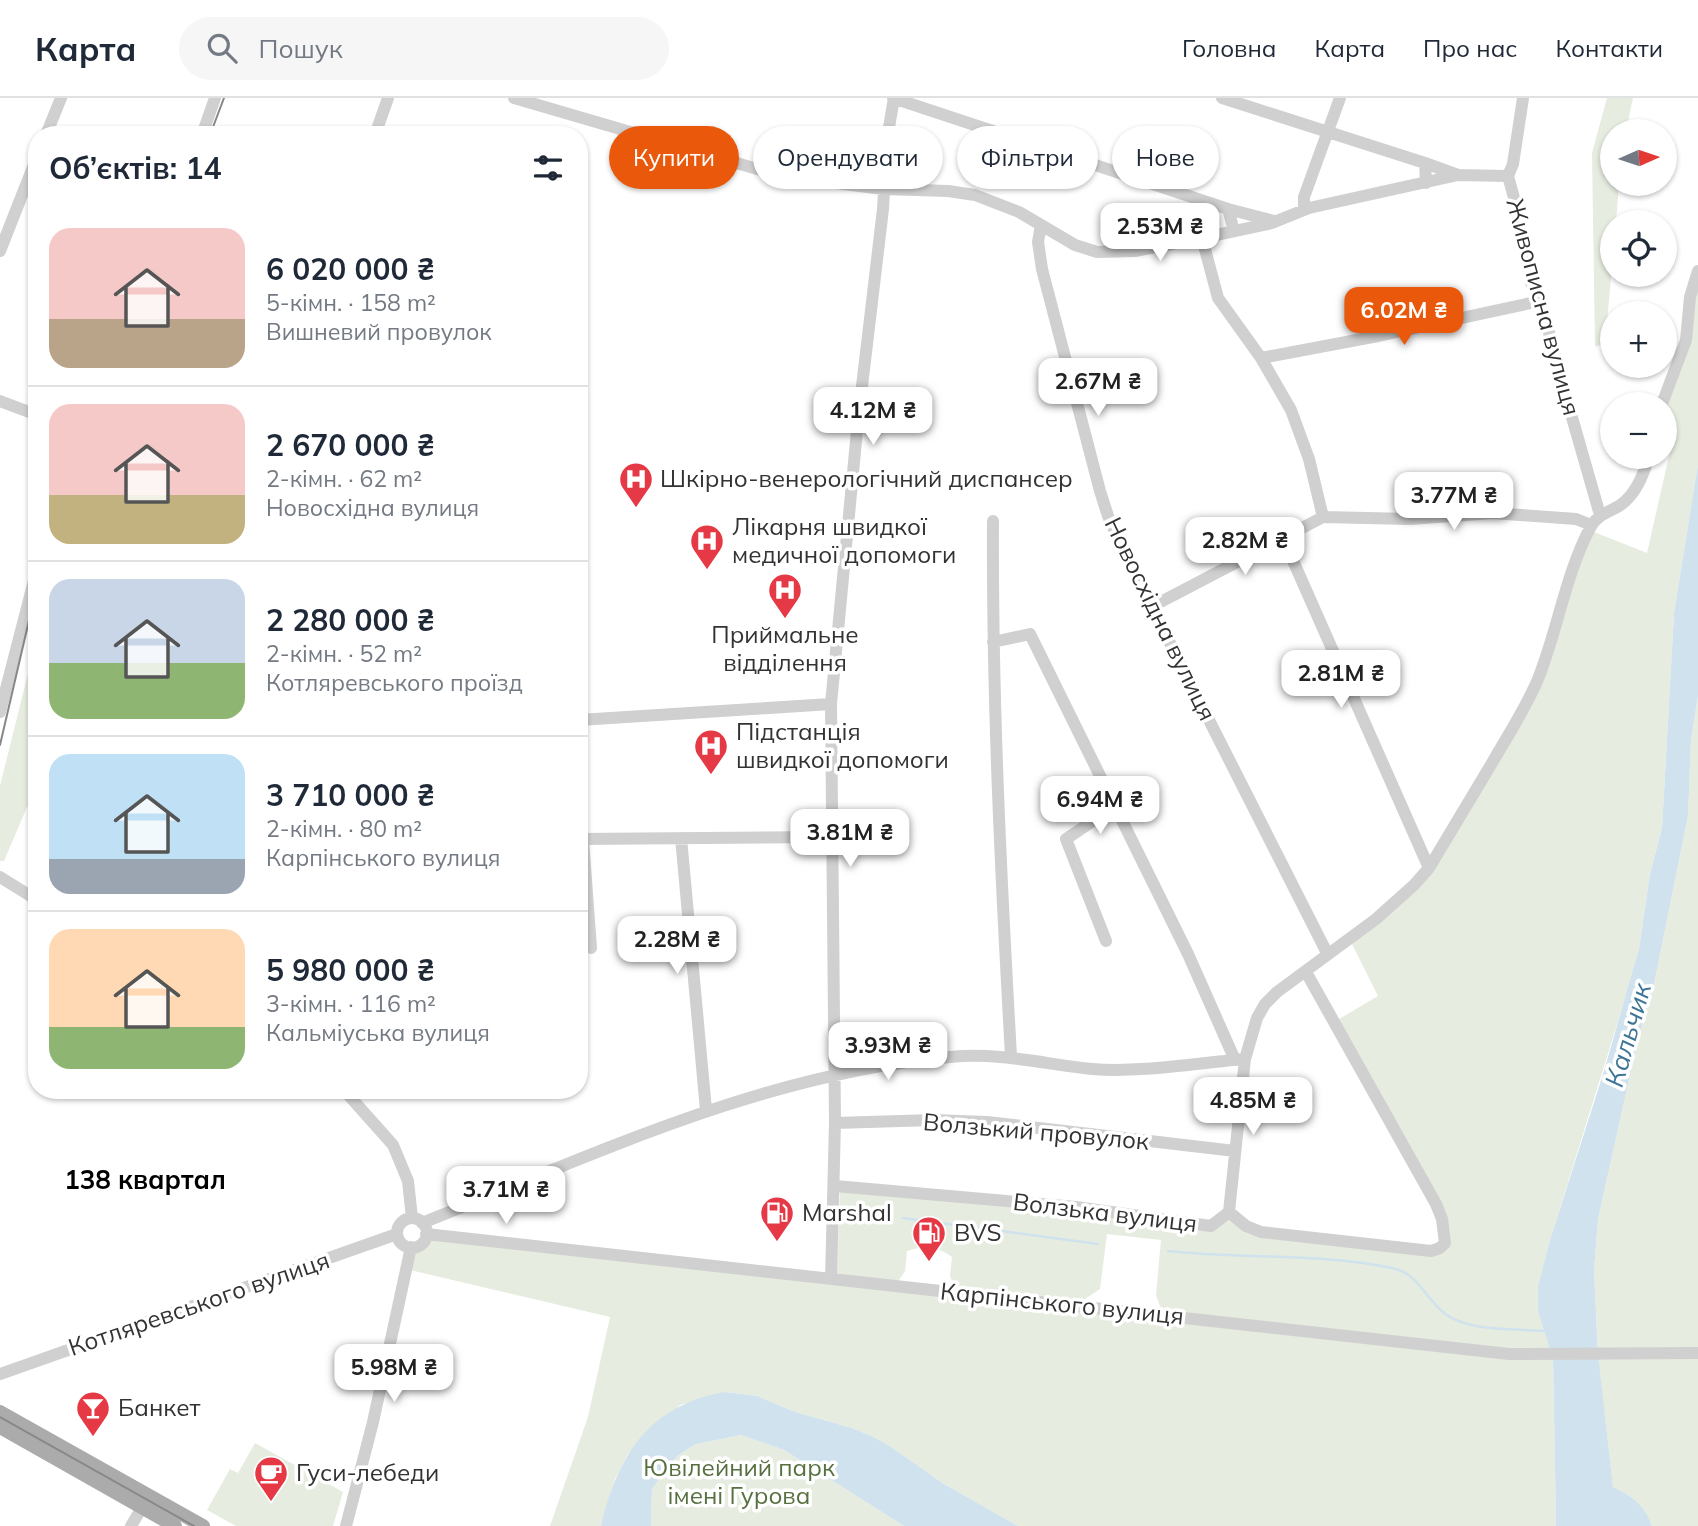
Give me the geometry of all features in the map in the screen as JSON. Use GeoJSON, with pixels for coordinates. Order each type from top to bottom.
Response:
{"type":"FeatureCollection","features":[{"type":"Feature","properties":{"kind":"main road"},"geometry":{"type":"LineString","coordinates":[[0,1412],[145,1501],[175,1526]]}},
{"type":"Feature","properties":{"kind":"main road"},"geometry":{"type":"LineString","coordinates":[[0,1427],[145,1501],[203,1526]]}},
{"type":"Feature","properties":{"kind":"street"},"geometry":{"type":"LineString","coordinates":[[50,126],[61,98]]}},
{"type":"Feature","properties":{"kind":"street"},"geometry":{"type":"LineString","coordinates":[[205,126],[215,98]]}},
{"type":"Feature","properties":{"kind":"street"},"geometry":{"type":"LineString","coordinates":[[378,126],[388,98]]}},
{"type":"Feature","properties":{"kind":"street"},"geometry":{"type":"LineString","coordinates":[[514,98],[753,168]]}},
{"type":"Feature","properties":{"kind":"street"},"geometry":{"type":"LineString","coordinates":[[889,126],[894,98],[1228,209],[1275,222]]}},
{"type":"Feature","properties":{"kind":"street"},"geometry":{"type":"LineString","coordinates":[[1222,98],[1458,175]]}},
{"type":"Feature","properties":{"kind":"street"},"geometry":{"type":"LineString","coordinates":[[1304,210],[1304,197],[1340,98]]}},
{"type":"Feature","properties":{"kind":"street","name":"Живописна вулиця"},"geometry":{"type":"LineString","coordinates":[[1523,98],[1513,164],[1508,176],[1519,216],[1531,283],[1540,301],[1595,520]]}},
{"type":"Feature","properties":{"kind":"street"},"geometry":{"type":"LineString","coordinates":[[1424,163],[1426,183]]}},
{"type":"Feature","properties":{"kind":"street"},"geometry":{"type":"LineString","coordinates":[[831,1279],[835,1123],[831,705],[836,634],[883,189],[938,190],[975,195],[1002,204],[1075,245],[1097,252],[1135,251],[1202,238],[1275,222],[1304,210],[1458,175],[1508,176]]}},
{"type":"Feature","properties":{"kind":"street"},"geometry":{"type":"LineString","coordinates":[[0,251],[3,234],[28,177]]}},
{"type":"Feature","properties":{"kind":"street"},"geometry":{"type":"LineString","coordinates":[[1228,209],[1234,231]]}},
{"type":"Feature","properties":{"kind":"street","name":"Новосхідна вулиця"},"geometry":{"type":"LineString","coordinates":[[1041,225],[1038,242],[1042,269],[1108,516],[1151,607],[1327,953]]}},
{"type":"Feature","properties":{"kind":"street"},"geometry":{"type":"LineString","coordinates":[[1202,238],[1218,298],[1261,358],[1291,410],[1301,434],[1323,517]]}},
{"type":"Feature","properties":{"kind":"street"},"geometry":{"type":"LineString","coordinates":[[1666,392],[1686,340],[1690,297],[1698,271]]}},
{"type":"Feature","properties":{"kind":"street"},"geometry":{"type":"LineString","coordinates":[[1261,358],[1540,301]]}},
{"type":"Feature","properties":{"kind":"street"},"geometry":{"type":"LineString","coordinates":[[0,401],[28,412]]}},
{"type":"Feature","properties":{"kind":"street"},"geometry":{"type":"LineString","coordinates":[[1229,1212],[1240,1059],[1257,1018],[1265,1004],[1277,992],[1376,919],[1429,868],[1521,715],[1553,637],[1572,566],[1595,520],[1627,499],[1641,479],[1644,469]]}},
{"type":"Feature","properties":{"kind":"street"},"geometry":{"type":"LineString","coordinates":[[1151,607],[1323,517],[1410,519],[1508,513],[1595,520]]}},
{"type":"Feature","properties":{"kind":"street"},"geometry":{"type":"LineString","coordinates":[[993,521],[998,819],[1011,1056]]}},
{"type":"Feature","properties":{"kind":"street"},"geometry":{"type":"LineString","coordinates":[[1283,538],[1429,868]]}},
{"type":"Feature","properties":{"kind":"street"},"geometry":{"type":"LineString","coordinates":[[1,706],[28,603]]}},
{"type":"Feature","properties":{"kind":"street"},"geometry":{"type":"LineString","coordinates":[[993,642],[1030,634],[1240,1059]]}},
{"type":"Feature","properties":{"kind":"street"},"geometry":{"type":"LineString","coordinates":[[588,719],[831,705]]}},
{"type":"Feature","properties":{"kind":"street"},"geometry":{"type":"LineString","coordinates":[[1106,941],[1066,839],[1115,806]]}},
{"type":"Feature","properties":{"kind":"street"},"geometry":{"type":"LineString","coordinates":[[588,839],[833,837]]}},
{"type":"Feature","properties":{"kind":"street"},"geometry":{"type":"LineString","coordinates":[[681,838],[706,1110]]}},
{"type":"Feature","properties":{"kind":"street"},"geometry":{"type":"LineString","coordinates":[[0,877],[28,894]]}},
{"type":"Feature","properties":{"kind":"street"},"geometry":{"type":"LineString","coordinates":[[588,915],[591,948]]}},
{"type":"Feature","properties":{"kind":"street","name":"Волзька вулиця"},"geometry":{"type":"LineString","coordinates":[[835,1186],[1076,1207],[1211,1226],[1229,1212],[1246,1226],[1279,1236],[1431,1251],[1440,1248],[1445,1242],[1442,1219],[1436,1204],[1306,972]]}},
{"type":"Feature","properties":{"kind":"street"},"geometry":{"type":"LineString","coordinates":[[352,1099],[394,1145],[408,1181],[420,1225],[421,1244],[411,1247],[401,1244],[397,1234],[402,1221],[420,1225],[706,1110],[834,1075],[963,1055],[1011,1056],[1091,1069],[1115,1070],[1240,1059]]}},
{"type":"Feature","properties":{"kind":"street","name":"Волзький провулок"},"geometry":{"type":"LineString","coordinates":[[835,1123],[933,1120],[987,1122],[1235,1151]]}},
{"type":"Feature","properties":{"kind":"street"},"geometry":{"type":"LineString","coordinates":[[455,1210],[451,1225],[460,1238]]}},
{"type":"Feature","properties":{"kind":"street","name":"Карпінського вулиця"},"geometry":{"type":"LineString","coordinates":[[420,1225],[460,1238],[1509,1354],[1698,1353]]}},
{"type":"Feature","properties":{"kind":"street","name":"Котляревського вулиця"},"geometry":{"type":"LineString","coordinates":[[0,1374],[397,1234]]}},
{"type":"Feature","properties":{"kind":"street"},"geometry":{"type":"LineString","coordinates":[[346,1526],[373,1422],[411,1247]]}},
{"type":"Feature","properties":{"kind":"street"},"geometry":{"type":"LineString","coordinates":[[131,1526],[145,1501]]}},
{"type":"Feature","properties":{"kind":"green space"},"geometry":{"type":"Polygon","coordinates":[[[1607,98],[1633,98],[1629,119],[1601,119],[1607,98]]]}},
{"type":"Feature","properties":{"kind":"green space"},"geometry":{"type":"Polygon","coordinates":[[[1600,124],[1600,196],[1618,196],[1617,210],[1600,210],[1600,287],[1610,287],[1609,301],[1600,301],[1600,345],[1595,347],[1592,153],[1600,124]]]}},
{"type":"Feature","properties":{"kind":"green space"},"geometry":{"type":"Polygon","coordinates":[[[1698,271],[1698,464],[1674,613],[1662,828],[1650,874],[1639,949],[1629,986],[1538,1286],[1538,1312],[1551,1351],[1526,1351],[1162,1312],[1156,1295],[1161,1240],[1107,1234],[1100,1289],[1079,1303],[956,1290],[950,1276],[952,1257],[931,1248],[907,1251],[905,1271],[897,1283],[837,1276],[840,1187],[1211,1226],[1229,1212],[1246,1226],[1440,1248],[1445,1231],[1334,1022],[1378,996],[1350,940],[1414,885],[1521,715],[1589,530],[1647,553],[1666,469],[1677,469],[1677,392],[1668,392],[1673,378],[1677,378],[1677,366],[1686,340],[1698,271]]]}},
{"type":"Feature","properties":{"kind":"green space"},"geometry":{"type":"Polygon","coordinates":[[[28,673],[28,807],[4,861],[0,861],[0,786],[28,673]]]}},
{"type":"Feature","properties":{"kind":"green space"},"geometry":{"type":"Polygon","coordinates":[[[1698,696],[1698,1353],[1598,1350],[1594,1270],[1598,1219],[1638,1039],[1654,984],[1688,816],[1691,741],[1698,696]]]}},
{"type":"Feature","properties":{"kind":"green space"},"geometry":{"type":"Polygon","coordinates":[[[431,1238],[1553,1358],[1556,1526],[1018,1526],[944,1484],[874,1437],[795,1412],[757,1396],[725,1392],[680,1405],[628,1454],[615,1479],[601,1526],[550,1526],[588,1417],[610,1317],[410,1270],[414,1253],[424,1248],[431,1238]]]}},
{"type":"Feature","properties":{"kind":"green space"},"geometry":{"type":"Polygon","coordinates":[[[1698,1357],[1698,1526],[1652,1526],[1637,1502],[1613,1487],[1598,1358],[1698,1357]]]}},
{"type":"Feature","properties":{"kind":"green space","name":"Ювілейний парк імені Гурова"},"geometry":{"type":"Polygon","coordinates":[[[741,1435],[784,1450],[904,1526],[651,1526],[652,1489],[677,1456],[696,1444],[741,1435]]]}},
{"type":"Feature","properties":{"kind":"green space"},"geometry":{"type":"Polygon","coordinates":[[[255,1443],[343,1492],[333,1526],[236,1526],[207,1510],[230,1469],[238,1473],[255,1443]]]}},
{"type":"Feature","properties":{"kind":"water","name":"Кальчик"},"geometry":{"type":"Polygon","coordinates":[[[1698,464],[1698,696],[1691,741],[1688,816],[1654,984],[1638,1039],[1598,1219],[1594,1270],[1598,1354],[1613,1487],[1637,1502],[1652,1526],[1556,1526],[1553,1358],[1538,1312],[1538,1286],[1639,949],[1650,874],[1662,828],[1674,613],[1698,464]]]}},
{"type":"Feature","properties":{"kind":"water"},"geometry":{"type":"Polygon","coordinates":[[[725,1392],[757,1396],[795,1412],[874,1437],[944,1484],[1018,1526],[904,1526],[784,1450],[741,1435],[696,1444],[677,1456],[652,1489],[651,1526],[601,1526],[617,1477],[641,1437],[657,1421],[676,1408],[725,1392]]]}},
{"type":"Feature","properties":{"kind":"waterway"},"geometry":{"type":"LineString","coordinates":[[903,1218],[1098,1244]]}},
{"type":"Feature","properties":{"kind":"waterway"},"geometry":{"type":"LineString","coordinates":[[1168,1251],[1337,1260],[1392,1268],[1415,1280],[1444,1313],[1466,1324],[1548,1331]]}},
{"type":"Feature","properties":{"kind":"tram line"},"geometry":{"type":"LineString","coordinates":[[213,126],[224,98]]}},
{"type":"Feature","properties":{"kind":"tram line"},"geometry":{"type":"LineString","coordinates":[[0,745],[28,625]]}},
{"type":"Feature","properties":{"kind":"tram line"},"geometry":{"type":"LineString","coordinates":[[0,1417],[194,1526]]}},
{"type":"Feature","properties":{"kind":"place","name":"Шкірно-венерологічний диспансер"},"geometry":{"type":"Point","coordinates":[636,509]}},
{"type":"Feature","properties":{"kind":"place","name":"Лікарня швидкої медичної допомоги"},"geometry":{"type":"Point","coordinates":[707,571]}},
{"type":"Feature","properties":{"kind":"place","name":"Приймальне відділення"},"geometry":{"type":"Point","coordinates":[785,620]}},
{"type":"Feature","properties":{"kind":"place","name":"Підстанція швидкої допомоги"},"geometry":{"type":"Point","coordinates":[711,776]}},
{"type":"Feature","properties":{"kind":"place","name":"Marshal"},"geometry":{"type":"Point","coordinates":[777,1243]}},
{"type":"Feature","properties":{"kind":"place","name":"BVS"},"geometry":{"type":"Point","coordinates":[929,1263]}},
{"type":"Feature","properties":{"kind":"place","name":"Банкет"},"geometry":{"type":"Point","coordinates":[93,1438]}},
{"type":"Feature","properties":{"kind":"place","name":"Гуси-лебеди"},"geometry":{"type":"Point","coordinates":[271,1503]}},
{"type":"Feature","properties":{"kind":"district","name":"138 квартал"},"geometry":{"type":"Point","coordinates":[145,1180]}}]}
